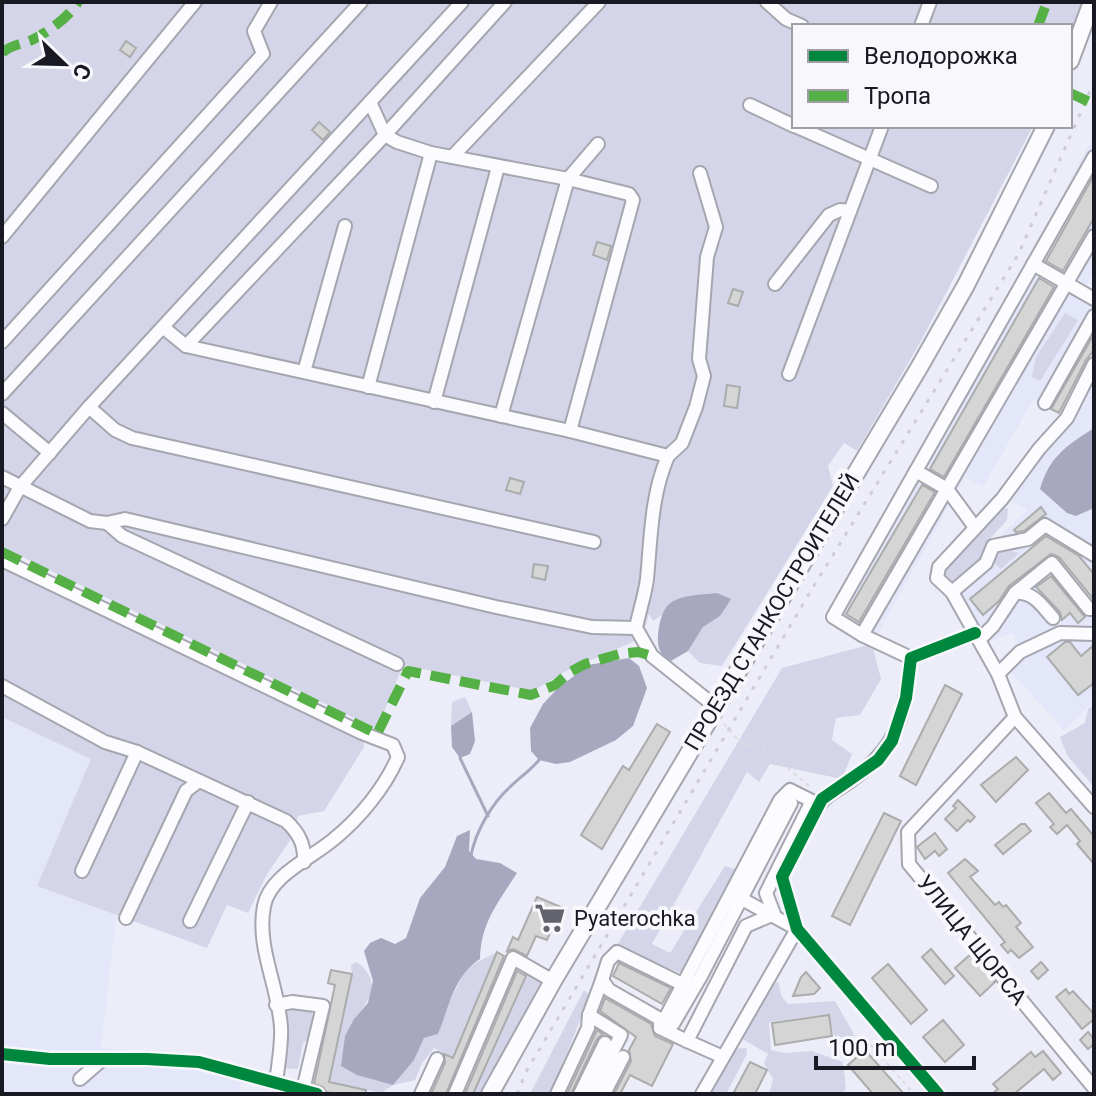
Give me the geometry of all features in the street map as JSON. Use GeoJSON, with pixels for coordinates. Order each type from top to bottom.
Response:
{"type":"FeatureCollection","features":[{"type":"Feature","properties":{"kind":"main road"},"geometry":{"type":"LineString","coordinates":[[1072,56],[1092,2]]}},
{"type":"Feature","properties":{"kind":"main road","name":"ПРОЕЗД СТАНКОСТРОИТЕЛЕЙ"},"geometry":{"type":"LineString","coordinates":[[490,1094],[553,981],[951,312],[1045,128]]}},
{"type":"Feature","properties":{"kind":"street"},"geometry":{"type":"LineString","coordinates":[[2,237],[195,2]]}},
{"type":"Feature","properties":{"kind":"street"},"geometry":{"type":"LineString","coordinates":[[2,342],[263,54],[254,31],[271,2]]}},
{"type":"Feature","properties":{"kind":"street"},"geometry":{"type":"LineString","coordinates":[[2,394],[361,2]]}},
{"type":"Feature","properties":{"kind":"street"},"geometry":{"type":"LineString","coordinates":[[2,519],[20,487],[89,407],[462,2]]}},
{"type":"Feature","properties":{"kind":"street"},"geometry":{"type":"LineString","coordinates":[[186,346],[385,135],[505,2]]}},
{"type":"Feature","properties":{"kind":"street"},"geometry":{"type":"LineString","coordinates":[[452,157],[599,2]]}},
{"type":"Feature","properties":{"kind":"street"},"geometry":{"type":"LineString","coordinates":[[767,2],[786,19],[797,24]]}},
{"type":"Feature","properties":{"kind":"street"},"geometry":{"type":"LineString","coordinates":[[922,24],[930,2]]}},
{"type":"Feature","properties":{"kind":"street"},"geometry":{"type":"LineString","coordinates":[[370,102],[385,135],[431,153],[568,179],[629,194],[633,200],[570,431]]}},
{"type":"Feature","properties":{"kind":"street"},"geometry":{"type":"LineString","coordinates":[[750,105],[792,125]]}},
{"type":"Feature","properties":{"kind":"street"},"geometry":{"type":"LineString","coordinates":[[798,128],[931,186]]}},
{"type":"Feature","properties":{"kind":"street"},"geometry":{"type":"LineString","coordinates":[[789,374],[881,128]]}},
{"type":"Feature","properties":{"kind":"street"},"geometry":{"type":"LineString","coordinates":[[501,416],[568,179],[598,144]]}},
{"type":"Feature","properties":{"kind":"street"},"geometry":{"type":"LineString","coordinates":[[368,387],[431,153]]}},
{"type":"Feature","properties":{"kind":"street"},"geometry":{"type":"LineString","coordinates":[[1094,157],[833,617],[862,635],[911,658],[977,636],[993,626],[1015,593],[1052,563],[1089,609],[1094,609]]}},
{"type":"Feature","properties":{"kind":"street"},"geometry":{"type":"LineString","coordinates":[[434,402],[498,167]]}},
{"type":"Feature","properties":{"kind":"street"},"geometry":{"type":"LineString","coordinates":[[700,173],[716,227],[707,257],[699,359],[704,376],[682,443],[668,456],[659,475],[646,582],[636,628],[652,656],[716,707]]}},
{"type":"Feature","properties":{"kind":"street"},"geometry":{"type":"LineString","coordinates":[[775,284],[829,215],[840,210],[850,211]]}},
{"type":"Feature","properties":{"kind":"street"},"geometry":{"type":"LineString","coordinates":[[304,372],[345,226]]}},
{"type":"Feature","properties":{"kind":"street"},"geometry":{"type":"LineString","coordinates":[[862,635],[1094,236]]}},
{"type":"Feature","properties":{"kind":"street"},"geometry":{"type":"LineString","coordinates":[[1033,264],[1094,299]]}},
{"type":"Feature","properties":{"kind":"street"},"geometry":{"type":"LineString","coordinates":[[1045,403],[1094,316]]}},
{"type":"Feature","properties":{"kind":"street"},"geometry":{"type":"LineString","coordinates":[[164,328],[186,346],[570,431],[668,456]]}},
{"type":"Feature","properties":{"kind":"street"},"geometry":{"type":"LineString","coordinates":[[1094,364],[1067,418],[1039,449],[1002,499],[939,567],[937,578],[952,592],[977,636],[998,674],[1015,717],[1094,807]]}},
{"type":"Feature","properties":{"kind":"street"},"geometry":{"type":"LineString","coordinates":[[89,407],[115,430],[132,438],[594,542]]}},
{"type":"Feature","properties":{"kind":"street"},"geometry":{"type":"LineString","coordinates":[[2,413],[50,453]]}},
{"type":"Feature","properties":{"kind":"street"},"geometry":{"type":"LineString","coordinates":[[916,471],[947,489],[974,526]]}},
{"type":"Feature","properties":{"kind":"street"},"geometry":{"type":"LineString","coordinates":[[2,477],[90,521],[107,523],[125,519],[496,607],[592,627],[636,628]]}},
{"type":"Feature","properties":{"kind":"street"},"geometry":{"type":"LineString","coordinates":[[107,523],[122,536],[397,664]]}},
{"type":"Feature","properties":{"kind":"street"},"geometry":{"type":"LineString","coordinates":[[952,592],[986,563],[993,546],[1028,539],[1045,525],[1094,555]]}},
{"type":"Feature","properties":{"kind":"street"},"geometry":{"type":"LineString","coordinates":[[3,562],[393,745],[398,757],[375,795],[336,838],[277,882],[264,904],[266,959],[281,1027],[276,1083]]}},
{"type":"Feature","properties":{"kind":"street"},"geometry":{"type":"LineString","coordinates":[[1015,593],[1023,592],[1033,597],[1053,618]]}},
{"type":"Feature","properties":{"kind":"street"},"geometry":{"type":"LineString","coordinates":[[998,674],[1020,652],[1060,633],[1094,634]]}},
{"type":"Feature","properties":{"kind":"street"},"geometry":{"type":"LineString","coordinates":[[702,1094],[797,929],[782,877],[822,799],[878,760],[892,741],[906,698],[911,658]]}},
{"type":"Feature","properties":{"kind":"street"},"geometry":{"type":"LineString","coordinates":[[2,686],[105,742],[137,752],[286,821],[305,847],[304,862]]}},
{"type":"Feature","properties":{"kind":"street","name":"УЛИЦА ЩОРСА"},"geometry":{"type":"LineString","coordinates":[[1015,717],[908,832],[909,864],[1094,1088]]}},
{"type":"Feature","properties":{"kind":"street"},"geometry":{"type":"LineString","coordinates":[[82,871],[137,752]]}},
{"type":"Feature","properties":{"kind":"street"},"geometry":{"type":"LineString","coordinates":[[126,918],[186,791],[199,781]]}},
{"type":"Feature","properties":{"kind":"street"},"geometry":{"type":"LineString","coordinates":[[666,1026],[780,800],[790,790],[812,801],[766,893],[774,914]]}},
{"type":"Feature","properties":{"kind":"street"},"geometry":{"type":"LineString","coordinates":[[190,921],[248,802]]}},
{"type":"Feature","properties":{"kind":"street"},"geometry":{"type":"LineString","coordinates":[[666,1026],[701,976],[791,803]]}},
{"type":"Feature","properties":{"kind":"street"},"geometry":{"type":"LineString","coordinates":[[740,898],[797,929],[938,1094]]}},
{"type":"Feature","properties":{"kind":"street"},"geometry":{"type":"LineString","coordinates":[[687,1041],[746,926],[774,914]]}},
{"type":"Feature","properties":{"kind":"street"},"geometry":{"type":"LineString","coordinates":[[557,1094],[588,1028],[589,1015],[608,961],[617,952],[684,985]]}},
{"type":"Feature","properties":{"kind":"street"},"geometry":{"type":"LineString","coordinates":[[455,1094],[513,958],[553,981]]}},
{"type":"Feature","properties":{"kind":"street"},"geometry":{"type":"LineString","coordinates":[[602,980],[609,990],[660,1019],[687,1041],[723,1057]]}},
{"type":"Feature","properties":{"kind":"street"},"geometry":{"type":"LineString","coordinates":[[276,1005],[292,1002],[323,1006],[302,1092]]}},
{"type":"Feature","properties":{"kind":"street"},"geometry":{"type":"LineString","coordinates":[[589,1015],[621,1035],[591,1094]]}},
{"type":"Feature","properties":{"kind":"street"},"geometry":{"type":"LineString","coordinates":[[580,1094],[605,1043]]}},
{"type":"Feature","properties":{"kind":"street"},"geometry":{"type":"LineString","coordinates":[[2,1054],[50,1059],[199,1062],[317,1094]]}},
{"type":"Feature","properties":{"kind":"street"},"geometry":{"type":"LineString","coordinates":[[604,1094],[623,1057]]}},
{"type":"Feature","properties":{"kind":"street"},"geometry":{"type":"LineString","coordinates":[[80,1079],[103,1059]]}},
{"type":"Feature","properties":{"kind":"street"},"geometry":{"type":"LineString","coordinates":[[421,1094],[437,1059]]}},
{"type":"Feature","properties":{"kind":"street"},"geometry":{"type":"LineString","coordinates":[[284,1094],[302,1092]]}},
{"type":"Feature","properties":{"kind":"path"},"geometry":{"type":"LineString","coordinates":[[716,707],[727,730],[741,743],[764,748],[800,776],[822,799]]}},
{"type":"Feature","properties":{"kind":"path"},"geometry":{"type":"LineString","coordinates":[[871,1045],[914,1094]]}},
{"type":"Feature","properties":{"kind":"shaded area"},"geometry":{"type":"Polygon","coordinates":[[[2,2],[1085,2],[1072,36],[1072,24],[792,24],[792,128],[1032,128],[921,341],[857,451],[844,443],[828,466],[833,486],[722,666],[700,663],[688,651],[703,627],[720,616],[668,605],[662,615],[653,621],[649,614],[642,638],[566,671],[533,691],[403,665],[377,729],[2,547],[2,2]]]}},
{"type":"Feature","properties":{"kind":"shaded area"},"geometry":{"type":"Polygon","coordinates":[[[1094,135],[1094,271],[1085,287],[1094,292],[1094,350],[1059,413],[1033,400],[983,487],[965,477],[872,644],[826,620],[1015,287],[1094,135]]]}},
{"type":"Feature","properties":{"kind":"shaded area"},"geometry":{"type":"Polygon","coordinates":[[[1065,313],[1078,320],[1040,381],[1032,377],[1036,357],[1065,313]]]}},
{"type":"Feature","properties":{"kind":"shaded area"},"geometry":{"type":"Polygon","coordinates":[[[1094,376],[1094,701],[1064,730],[1011,672],[1024,656],[1013,633],[990,641],[953,582],[1028,509],[1009,500],[1015,494],[1014,487],[1094,376]]]}},
{"type":"Feature","properties":{"kind":"shaded area"},"geometry":{"type":"Polygon","coordinates":[[[1094,428],[1094,508],[1076,516],[1067,513],[1040,489],[1048,468],[1060,453],[1094,428]]]}},
{"type":"Feature","properties":{"kind":"shaded area"},"geometry":{"type":"Polygon","coordinates":[[[1008,508],[1007,520],[989,540],[1019,553],[1001,569],[985,556],[952,585],[946,582],[942,569],[993,511],[1008,508]]]}},
{"type":"Feature","properties":{"kind":"shaded area"},"geometry":{"type":"Polygon","coordinates":[[[2,555],[362,733],[364,747],[324,811],[298,816],[291,839],[267,874],[248,913],[227,905],[207,948],[37,886],[91,759],[2,717],[2,555]]]}},
{"type":"Feature","properties":{"kind":"shaded area"},"geometry":{"type":"Polygon","coordinates":[[[717,593],[731,599],[720,616],[703,627],[688,651],[671,661],[660,650],[658,638],[665,609],[673,601],[685,597],[717,593]]]}},
{"type":"Feature","properties":{"kind":"shaded area"},"geometry":{"type":"Polygon","coordinates":[[[872,644],[881,679],[860,715],[836,718],[832,740],[852,754],[842,779],[770,764],[759,782],[747,772],[652,944],[670,953],[725,866],[738,870],[680,973],[616,947],[782,668],[872,644]]]}},
{"type":"Feature","properties":{"kind":"shaded area"},"geometry":{"type":"Polygon","coordinates":[[[629,658],[639,666],[647,688],[633,726],[616,740],[570,762],[556,764],[539,760],[531,751],[530,728],[543,704],[588,665],[629,658]]]}},
{"type":"Feature","properties":{"kind":"shaded area"},"geometry":{"type":"Polygon","coordinates":[[[465,697],[472,712],[451,726],[452,702],[465,697]]]}},
{"type":"Feature","properties":{"kind":"shaded area"},"geometry":{"type":"Polygon","coordinates":[[[1094,705],[1094,787],[1067,755],[1060,737],[1085,723],[1088,709],[1094,705]]]}},
{"type":"Feature","properties":{"kind":"shaded area"},"geometry":{"type":"Polygon","coordinates":[[[472,712],[475,741],[470,754],[460,758],[452,747],[451,726],[472,712]]]}},
{"type":"Feature","properties":{"kind":"shaded area"},"geometry":{"type":"Polygon","coordinates":[[[2,717],[92,759],[37,886],[116,915],[101,1048],[204,1057],[261,1069],[240,1085],[240,1094],[2,1094],[2,717]]]}},
{"type":"Feature","properties":{"kind":"shaded area"},"geometry":{"type":"Polygon","coordinates":[[[470,830],[469,851],[476,859],[500,863],[517,873],[487,923],[480,959],[458,983],[438,1034],[424,1038],[414,1060],[393,1085],[357,1075],[341,1066],[345,1036],[368,1003],[373,981],[364,951],[370,943],[381,938],[395,944],[406,938],[420,898],[445,867],[457,836],[470,830]]]}},
{"type":"Feature","properties":{"kind":"shaded area"},"geometry":{"type":"Polygon","coordinates":[[[497,952],[453,1058],[434,1048],[422,1063],[415,1080],[393,1085],[381,1093],[329,1082],[352,974],[351,965],[357,962],[370,976],[372,983],[366,1004],[354,1019],[414,1060],[424,1038],[438,1034],[466,968],[497,952]]]}},
{"type":"Feature","properties":{"kind":"shaded area"},"geometry":{"type":"Polygon","coordinates":[[[526,975],[535,976],[542,984],[481,1094],[473,1094],[526,975]]]}},
{"type":"Feature","properties":{"kind":"shaded area"},"geometry":{"type":"Polygon","coordinates":[[[778,982],[782,997],[788,1004],[835,1001],[855,1036],[835,1038],[828,1014],[769,1022],[771,1050],[785,1053],[812,1051],[843,1062],[846,1089],[842,1094],[769,1094],[773,1079],[764,1063],[768,1054],[741,1038],[766,987],[778,982]]]}},
{"type":"Feature","properties":{"kind":"shaded area"},"geometry":{"type":"Polygon","coordinates":[[[584,990],[590,996],[564,1060],[559,1081],[551,1094],[530,1094],[584,990]]]}},
{"type":"Feature","properties":{"kind":"shaded area"},"geometry":{"type":"Polygon","coordinates":[[[297,1005],[311,1009],[313,1016],[309,1038],[303,1043],[298,1069],[283,1068],[283,1008],[297,1005]]]}},
{"type":"Feature","properties":{"kind":"shaded area"},"geometry":{"type":"Polygon","coordinates":[[[746,1048],[747,1054],[726,1094],[709,1094],[733,1049],[746,1048]]]}},
{"type":"Feature","properties":{"kind":"building"},"geometry":{"type":"Polygon","coordinates":[[[126,41],[136,48],[130,57],[120,50],[126,41]]]}},
{"type":"Feature","properties":{"kind":"building"},"geometry":{"type":"Polygon","coordinates":[[[319,122],[330,132],[323,140],[312,130],[319,122]]]}},
{"type":"Feature","properties":{"kind":"building"},"geometry":{"type":"Polygon","coordinates":[[[1094,175],[1094,218],[1063,271],[1046,261],[1094,175]]]}},
{"type":"Feature","properties":{"kind":"building"},"geometry":{"type":"Polygon","coordinates":[[[597,242],[611,246],[607,260],[593,255],[597,242]]]}},
{"type":"Feature","properties":{"kind":"building"},"geometry":{"type":"Polygon","coordinates":[[[1039,278],[1054,287],[944,477],[930,469],[1039,278]]]}},
{"type":"Feature","properties":{"kind":"building"},"geometry":{"type":"Polygon","coordinates":[[[733,289],[743,292],[738,306],[728,303],[733,289]]]}},
{"type":"Feature","properties":{"kind":"building"},"geometry":{"type":"Polygon","coordinates":[[[1094,334],[1094,350],[1059,413],[1051,409],[1094,334]]]}},
{"type":"Feature","properties":{"kind":"building"},"geometry":{"type":"Polygon","coordinates":[[[727,385],[740,387],[737,408],[724,406],[727,385]]]}},
{"type":"Feature","properties":{"kind":"building"},"geometry":{"type":"Polygon","coordinates":[[[510,478],[524,482],[520,494],[506,490],[510,478]]]}},
{"type":"Feature","properties":{"kind":"building"},"geometry":{"type":"Polygon","coordinates":[[[922,485],[935,492],[859,622],[846,614],[922,485]]]}},
{"type":"Feature","properties":{"kind":"building"},"geometry":{"type":"Polygon","coordinates":[[[1041,507],[1046,514],[1024,531],[1014,530],[1041,507]]]}},
{"type":"Feature","properties":{"kind":"building"},"geometry":{"type":"Polygon","coordinates":[[[1046,536],[1079,556],[1094,574],[1094,600],[1059,557],[1051,554],[1009,586],[999,601],[983,615],[970,599],[1046,536]]]}},
{"type":"Feature","properties":{"kind":"building"},"geometry":{"type":"Polygon","coordinates":[[[534,564],[548,566],[545,580],[532,577],[534,564]]]}},
{"type":"Feature","properties":{"kind":"building"},"geometry":{"type":"Polygon","coordinates":[[[1051,576],[1085,617],[1078,623],[1070,613],[1062,620],[1060,612],[1036,587],[1051,576]]]}},
{"type":"Feature","properties":{"kind":"building"},"geometry":{"type":"Polygon","coordinates":[[[1065,642],[1070,642],[1081,656],[1094,645],[1094,683],[1078,695],[1047,657],[1065,642]]]}},
{"type":"Feature","properties":{"kind":"building"},"geometry":{"type":"Polygon","coordinates":[[[945,685],[962,694],[916,785],[900,776],[945,685]]]}},
{"type":"Feature","properties":{"kind":"building"},"geometry":{"type":"Polygon","coordinates":[[[657,724],[670,732],[602,849],[581,835],[623,766],[629,770],[657,724]]]}},
{"type":"Feature","properties":{"kind":"building"},"geometry":{"type":"Polygon","coordinates":[[[1016,757],[1028,770],[996,802],[981,785],[1016,757]]]}},
{"type":"Feature","properties":{"kind":"building"},"geometry":{"type":"Polygon","coordinates":[[[1049,793],[1066,813],[1071,809],[1094,836],[1094,864],[1077,844],[1080,841],[1067,825],[1057,834],[1050,827],[1054,824],[1036,803],[1049,793]]]}},
{"type":"Feature","properties":{"kind":"building"},"geometry":{"type":"Polygon","coordinates":[[[958,800],[975,817],[957,831],[945,819],[956,808],[953,806],[958,800]]]}},
{"type":"Feature","properties":{"kind":"building"},"geometry":{"type":"Polygon","coordinates":[[[884,813],[901,821],[850,925],[832,916],[884,813]]]}},
{"type":"Feature","properties":{"kind":"building"},"geometry":{"type":"Polygon","coordinates":[[[1021,824],[1031,831],[1003,854],[995,845],[1021,824]]]}},
{"type":"Feature","properties":{"kind":"building"},"geometry":{"type":"Polygon","coordinates":[[[935,833],[947,849],[939,856],[935,851],[925,859],[917,847],[935,833]]]}},
{"type":"Feature","properties":{"kind":"building"},"geometry":{"type":"Polygon","coordinates":[[[965,859],[978,871],[970,877],[995,905],[999,902],[1003,907],[1006,905],[1021,923],[1016,927],[1033,947],[1019,958],[1001,945],[1005,942],[948,873],[965,859]]]}},
{"type":"Feature","properties":{"kind":"building"},"geometry":{"type":"Polygon","coordinates":[[[537,897],[561,907],[547,940],[536,936],[527,956],[513,949],[507,951],[513,937],[518,940],[537,897]]]}},
{"type":"Feature","properties":{"kind":"building"},"geometry":{"type":"Polygon","coordinates":[[[931,949],[954,976],[945,984],[922,957],[931,949]]]}},
{"type":"Feature","properties":{"kind":"building"},"geometry":{"type":"Polygon","coordinates":[[[497,952],[504,956],[446,1094],[431,1094],[445,1063],[444,1054],[453,1058],[497,952]]]}},
{"type":"Feature","properties":{"kind":"building"},"geometry":{"type":"Polygon","coordinates":[[[971,954],[995,982],[980,996],[955,968],[971,954]]]}},
{"type":"Feature","properties":{"kind":"building"},"geometry":{"type":"Polygon","coordinates":[[[1041,962],[1048,970],[1038,979],[1031,971],[1041,962]]]}},
{"type":"Feature","properties":{"kind":"building"},"geometry":{"type":"Polygon","coordinates":[[[619,963],[671,988],[662,1004],[613,976],[619,963]]]}},
{"type":"Feature","properties":{"kind":"building"},"geometry":{"type":"Polygon","coordinates":[[[888,964],[927,1010],[911,1024],[872,978],[888,964]]]}},
{"type":"Feature","properties":{"kind":"building"},"geometry":{"type":"Polygon","coordinates":[[[331,970],[352,974],[329,1082],[366,1090],[366,1094],[336,1094],[314,1084],[335,985],[328,983],[331,970]]]}},
{"type":"Feature","properties":{"kind":"building"},"geometry":{"type":"Polygon","coordinates":[[[517,971],[526,976],[473,1094],[465,1094],[517,971]]]}},
{"type":"Feature","properties":{"kind":"building"},"geometry":{"type":"Polygon","coordinates":[[[806,972],[820,988],[814,994],[793,996],[801,977],[806,972]]]}},
{"type":"Feature","properties":{"kind":"building"},"geometry":{"type":"Polygon","coordinates":[[[1066,989],[1069,994],[1073,991],[1094,1014],[1094,1019],[1082,1029],[1056,997],[1066,989]]]}},
{"type":"Feature","properties":{"kind":"building"},"geometry":{"type":"Polygon","coordinates":[[[605,998],[651,1024],[655,1036],[673,1044],[652,1086],[630,1075],[620,1094],[614,1094],[631,1061],[629,1050],[636,1037],[600,1011],[605,998]]]}},
{"type":"Feature","properties":{"kind":"building"},"geometry":{"type":"Polygon","coordinates":[[[829,1015],[832,1036],[775,1045],[772,1023],[829,1015]]]}},
{"type":"Feature","properties":{"kind":"building"},"geometry":{"type":"Polygon","coordinates":[[[943,1020],[964,1045],[945,1062],[923,1037],[943,1020]]]}},
{"type":"Feature","properties":{"kind":"building"},"geometry":{"type":"Polygon","coordinates":[[[597,1030],[603,1034],[597,1039],[571,1094],[567,1094],[597,1030]]]}},
{"type":"Feature","properties":{"kind":"building"},"geometry":{"type":"Polygon","coordinates":[[[1088,1032],[1094,1044],[1088,1049],[1080,1040],[1088,1032]]]}},
{"type":"Feature","properties":{"kind":"building"},"geometry":{"type":"Polygon","coordinates":[[[865,1050],[904,1094],[873,1094],[848,1065],[865,1050]]]}},
{"type":"Feature","properties":{"kind":"building"},"geometry":{"type":"Polygon","coordinates":[[[1043,1051],[1061,1073],[1053,1080],[1044,1069],[1014,1094],[992,1094],[998,1089],[993,1084],[1031,1052],[1035,1057],[1043,1051]]]}},
{"type":"Feature","properties":{"kind":"building"},"geometry":{"type":"Polygon","coordinates":[[[750,1062],[767,1070],[755,1094],[733,1094],[750,1062]]]}},
{"type":"Feature","properties":{"kind":"waterway"},"geometry":{"type":"LineString","coordinates":[[460,758],[488,816]]}},
{"type":"Feature","properties":{"kind":"waterway"},"geometry":{"type":"LineString","coordinates":[[471,855],[491,809],[539,760]]}},
{"type":"Feature","properties":{"kind":"railway"},"geometry":{"type":"LineString","coordinates":[[517,1094],[526,1072],[812,589],[1018,255],[1094,82]]}},
{"type":"Feature","properties":{"kind":"marked path"},"geometry":{"type":"LineString","coordinates":[[2,53],[51,28],[78,2]]}},
{"type":"Feature","properties":{"kind":"marked path"},"geometry":{"type":"LineString","coordinates":[[1039,24],[1047,2]]}},
{"type":"Feature","properties":{"kind":"marked path"},"geometry":{"type":"LineString","coordinates":[[1072,94],[1094,104]]}},
{"type":"Feature","properties":{"kind":"marked path"},"geometry":{"type":"LineString","coordinates":[[2,552],[377,734],[408,671],[531,695],[555,685],[585,664],[619,654],[638,652],[652,656]]}},
{"type":"Feature","properties":{"kind":"cycle path"},"geometry":{"type":"LineString","coordinates":[[938,1094],[797,929],[782,877],[822,799],[878,760],[892,741],[906,698],[911,658],[975,633]]}},
{"type":"Feature","properties":{"kind":"cycle path"},"geometry":{"type":"LineString","coordinates":[[2,1054],[50,1059],[199,1062],[317,1094]]}},
{"type":"Feature","properties":{"kind":"place","name":"Pyaterochka"},"geometry":{"type":"Point","coordinates":[550,918]}}]}
